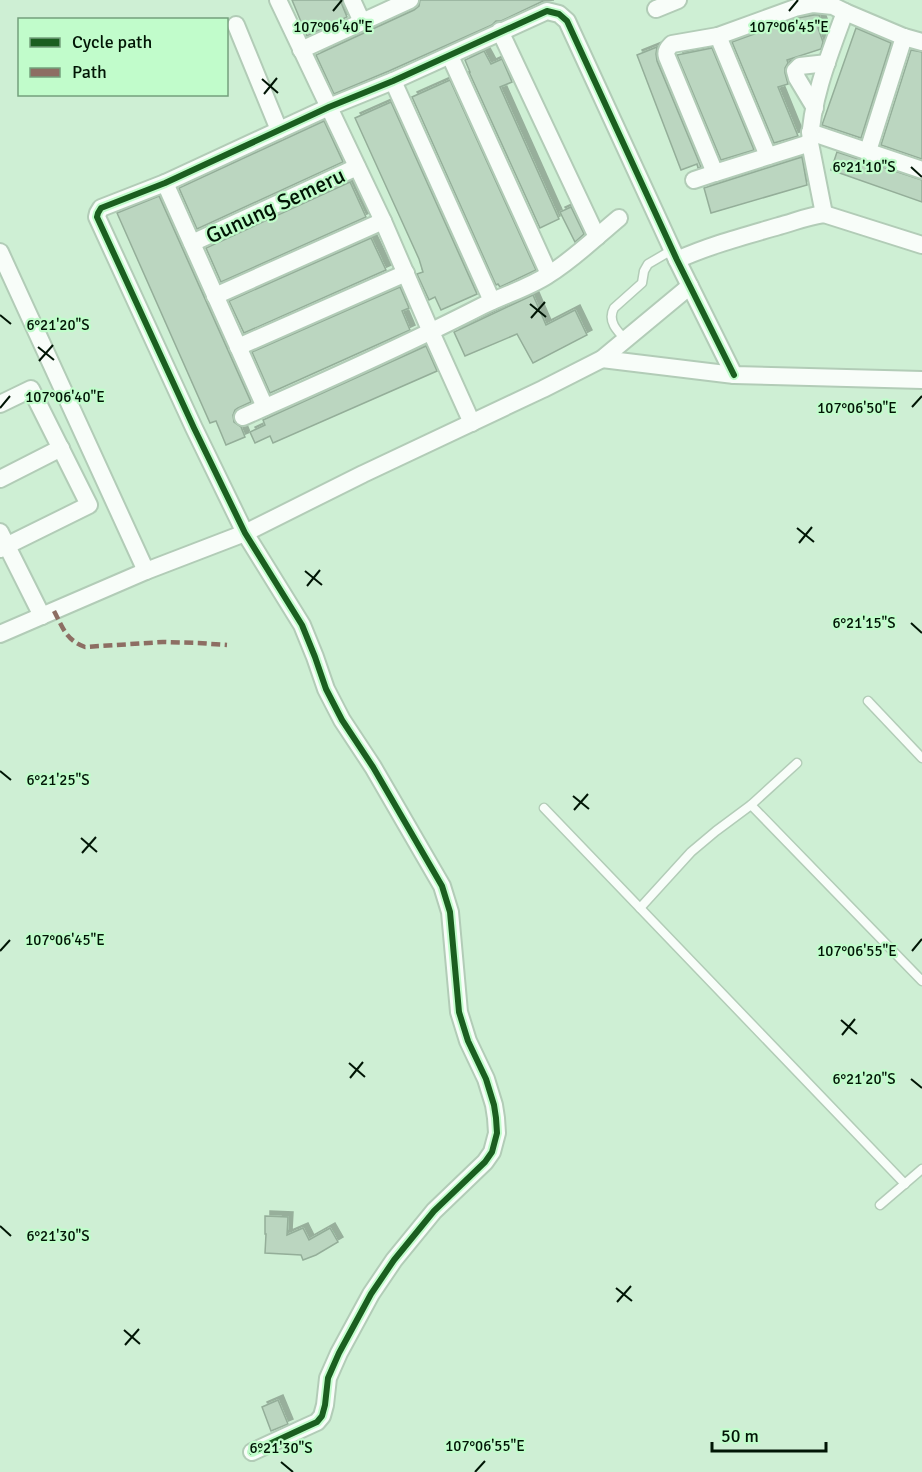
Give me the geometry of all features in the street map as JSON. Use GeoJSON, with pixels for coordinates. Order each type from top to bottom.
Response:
{"type":"FeatureCollection","features":[{"type":"Feature","properties":{"kind":"street"},"geometry":{"type":"LineString","coordinates":[[278,0],[383,220],[472,423]]}},
{"type":"Feature","properties":{"kind":"street"},"geometry":{"type":"LineString","coordinates":[[352,0],[362,22]]}},
{"type":"Feature","properties":{"kind":"street"},"geometry":{"type":"LineString","coordinates":[[301,50],[410,0]]}},
{"type":"Feature","properties":{"kind":"street"},"geometry":{"type":"LineString","coordinates":[[656,9],[678,0]]}},
{"type":"Feature","properties":{"kind":"street"},"geometry":{"type":"LineString","coordinates":[[715,173],[666,54],[672,44],[718,36],[813,4],[833,6],[904,37],[922,42]]}},
{"type":"Feature","properties":{"kind":"street"},"geometry":{"type":"LineString","coordinates":[[252,1452],[317,1422],[322,1416],[328,1378],[371,1294],[394,1260],[434,1211],[485,1162],[492,1152],[497,1133],[494,1105],[459,1012],[450,912],[442,886],[373,767],[342,720],[326,689],[302,625],[245,533],[97,218],[98,213],[101,208],[165,183],[329,106],[450,56],[500,31],[544,5],[567,21],[675,255],[734,375]]}},
{"type":"Feature","properties":{"kind":"street"},"geometry":{"type":"LineString","coordinates":[[824,214],[810,138],[826,63],[845,12]]}},
{"type":"Feature","properties":{"kind":"street"},"geometry":{"type":"LineString","coordinates":[[236,26],[279,130]]}},
{"type":"Feature","properties":{"kind":"street"},"geometry":{"type":"LineString","coordinates":[[500,31],[597,237]]}},
{"type":"Feature","properties":{"kind":"street"},"geometry":{"type":"LineString","coordinates":[[718,36],[768,156]]}},
{"type":"Feature","properties":{"kind":"street"},"geometry":{"type":"LineString","coordinates":[[868,151],[904,37]]}},
{"type":"Feature","properties":{"kind":"street"},"geometry":{"type":"LineString","coordinates":[[450,56],[549,274]]}},
{"type":"Feature","properties":{"kind":"street"},"geometry":{"type":"LineString","coordinates":[[815,108],[795,71],[800,66],[826,63]]}},
{"type":"Feature","properties":{"kind":"street"},"geometry":{"type":"LineString","coordinates":[[393,81],[492,301]]}},
{"type":"Feature","properties":{"kind":"street"},"geometry":{"type":"LineString","coordinates":[[694,180],[768,156],[810,138],[868,151],[922,170]]}},
{"type":"Feature","properties":{"kind":"street","name":"Gunung Semeru"},"geometry":{"type":"LineString","coordinates":[[192,243],[357,167]]}},
{"type":"Feature","properties":{"kind":"street"},"geometry":{"type":"LineString","coordinates":[[165,183],[266,407]]}},
{"type":"Feature","properties":{"kind":"street"},"geometry":{"type":"LineString","coordinates":[[675,255],[692,253],[808,216],[824,214],[922,245]]}},
{"type":"Feature","properties":{"kind":"street"},"geometry":{"type":"LineString","coordinates":[[243,417],[529,285],[549,274],[619,218]]}},
{"type":"Feature","properties":{"kind":"street"},"geometry":{"type":"LineString","coordinates":[[215,296],[383,220]]}},
{"type":"Feature","properties":{"kind":"street"},"geometry":{"type":"LineString","coordinates":[[0,252],[146,571]]}},
{"type":"Feature","properties":{"kind":"street"},"geometry":{"type":"LineString","coordinates":[[238,347],[406,273]]}},
{"type":"Feature","properties":{"kind":"street"},"geometry":{"type":"LineString","coordinates":[[0,634],[146,571],[245,533],[363,474],[535,393],[602,359],[690,286]]}},
{"type":"Feature","properties":{"kind":"street"},"geometry":{"type":"LineString","coordinates":[[602,359],[734,375],[922,380]]}},
{"type":"Feature","properties":{"kind":"street"},"geometry":{"type":"LineString","coordinates":[[0,404],[31,389],[89,505],[2,542],[42,616]]}},
{"type":"Feature","properties":{"kind":"street"},"geometry":{"type":"LineString","coordinates":[[0,479],[61,448]]}},
{"type":"Feature","properties":{"kind":"lane"},"geometry":{"type":"LineString","coordinates":[[626,340],[614,327],[611,313],[642,283],[648,264],[675,255]]}},
{"type":"Feature","properties":{"kind":"lane"},"geometry":{"type":"LineString","coordinates":[[868,701],[922,758]]}},
{"type":"Feature","properties":{"kind":"lane"},"geometry":{"type":"LineString","coordinates":[[640,908],[691,852],[751,806],[796,763]]}},
{"type":"Feature","properties":{"kind":"lane"},"geometry":{"type":"LineString","coordinates":[[751,806],[922,981]]}},
{"type":"Feature","properties":{"kind":"lane"},"geometry":{"type":"LineString","coordinates":[[544,808],[905,1184]]}},
{"type":"Feature","properties":{"kind":"lane"},"geometry":{"type":"LineString","coordinates":[[880,1205],[922,1169]]}},
{"type":"Feature","properties":{"kind":"building"},"geometry":{"type":"Polygon","coordinates":[[[292,0],[340,0],[347,17],[307,36],[292,0]]]}},
{"type":"Feature","properties":{"kind":"building"},"geometry":{"type":"Polygon","coordinates":[[[420,0],[554,0],[543,1],[501,21],[496,21],[492,25],[334,94],[316,55],[414,10],[419,6],[420,0]]]}},
{"type":"Feature","properties":{"kind":"building"},"geometry":{"type":"Polygon","coordinates":[[[819,15],[823,26],[818,28],[823,42],[821,49],[787,60],[785,73],[788,84],[778,87],[798,136],[774,143],[732,42],[798,18],[819,15]]]}},
{"type":"Feature","properties":{"kind":"building"},"geometry":{"type":"Polygon","coordinates":[[[856,28],[891,43],[861,138],[822,125],[856,28]]]}},
{"type":"Feature","properties":{"kind":"building"},"geometry":{"type":"Polygon","coordinates":[[[657,47],[657,61],[701,167],[698,168],[697,164],[681,170],[637,55],[657,47]]]}},
{"type":"Feature","properties":{"kind":"building"},"geometry":{"type":"Polygon","coordinates":[[[712,48],[754,150],[721,160],[677,55],[712,48]]]}},
{"type":"Feature","properties":{"kind":"building"},"geometry":{"type":"Polygon","coordinates":[[[911,50],[922,52],[922,159],[881,145],[911,50]]]}},
{"type":"Feature","properties":{"kind":"building"},"geometry":{"type":"Polygon","coordinates":[[[484,51],[491,64],[502,59],[512,82],[500,87],[559,219],[540,228],[465,60],[484,51]]]}},
{"type":"Feature","properties":{"kind":"building"},"geometry":{"type":"Polygon","coordinates":[[[450,80],[536,270],[500,287],[496,285],[412,97],[450,80]]]}},
{"type":"Feature","properties":{"kind":"building"},"geometry":{"type":"Polygon","coordinates":[[[391,102],[477,294],[441,310],[435,297],[429,300],[417,274],[423,272],[419,259],[355,118],[391,102]]]}},
{"type":"Feature","properties":{"kind":"building"},"geometry":{"type":"Polygon","coordinates":[[[324,121],[343,162],[197,229],[179,188],[324,121]]]}},
{"type":"Feature","properties":{"kind":"building"},"geometry":{"type":"Polygon","coordinates":[[[837,152],[922,180],[922,202],[831,170],[837,152]]]}},
{"type":"Feature","properties":{"kind":"building"},"geometry":{"type":"Polygon","coordinates":[[[802,157],[807,185],[711,213],[704,188],[802,157]]]}},
{"type":"Feature","properties":{"kind":"building"},"geometry":{"type":"Polygon","coordinates":[[[350,182],[366,217],[221,282],[206,248],[350,182]]]}},
{"type":"Feature","properties":{"kind":"building"},"geometry":{"type":"Polygon","coordinates":[[[159,196],[251,402],[235,410],[233,415],[234,422],[241,427],[245,437],[226,445],[216,421],[210,423],[117,213],[159,196]]]}},
{"type":"Feature","properties":{"kind":"building"},"geometry":{"type":"Polygon","coordinates":[[[571,207],[584,234],[575,242],[560,212],[571,207]]]}},
{"type":"Feature","properties":{"kind":"building"},"geometry":{"type":"Polygon","coordinates":[[[371,238],[386,270],[244,333],[229,301],[371,238]]]}},
{"type":"Feature","properties":{"kind":"building"},"geometry":{"type":"Polygon","coordinates":[[[400,287],[409,308],[402,311],[410,330],[270,393],[252,352],[400,287]]]}},
{"type":"Feature","properties":{"kind":"building"},"geometry":{"type":"Polygon","coordinates":[[[533,295],[546,325],[575,310],[587,335],[533,363],[517,334],[465,356],[454,332],[533,295]]]}},
{"type":"Feature","properties":{"kind":"building"},"geometry":{"type":"Polygon","coordinates":[[[426,346],[437,371],[273,443],[270,436],[255,443],[250,432],[265,425],[263,420],[426,346]]]}},
{"type":"Feature","properties":{"kind":"building"},"geometry":{"type":"Polygon","coordinates":[[[265,1216],[288,1217],[287,1235],[303,1228],[309,1240],[330,1228],[338,1242],[303,1260],[301,1255],[265,1253],[265,1216]]]}},
{"type":"Feature","properties":{"kind":"building"},"geometry":{"type":"Polygon","coordinates":[[[278,1400],[288,1424],[271,1431],[262,1407],[278,1400]]]}},
{"type":"Feature","properties":{"kind":"marked path"},"geometry":{"type":"LineString","coordinates":[[54,611],[69,637],[85,647],[163,642],[227,645]]}},
{"type":"Feature","properties":{"kind":"cycle path"},"geometry":{"type":"LineString","coordinates":[[252,1452],[317,1422],[322,1416],[328,1378],[371,1294],[394,1260],[434,1211],[485,1162],[492,1152],[497,1133],[496,1118],[486,1079],[468,1041],[459,1012],[450,912],[442,886],[373,767],[342,720],[326,689],[302,625],[245,533],[97,217],[98,213],[101,208],[165,183],[329,107],[393,81],[547,11],[559,14],[567,21],[677,260],[734,375]]}}]}
